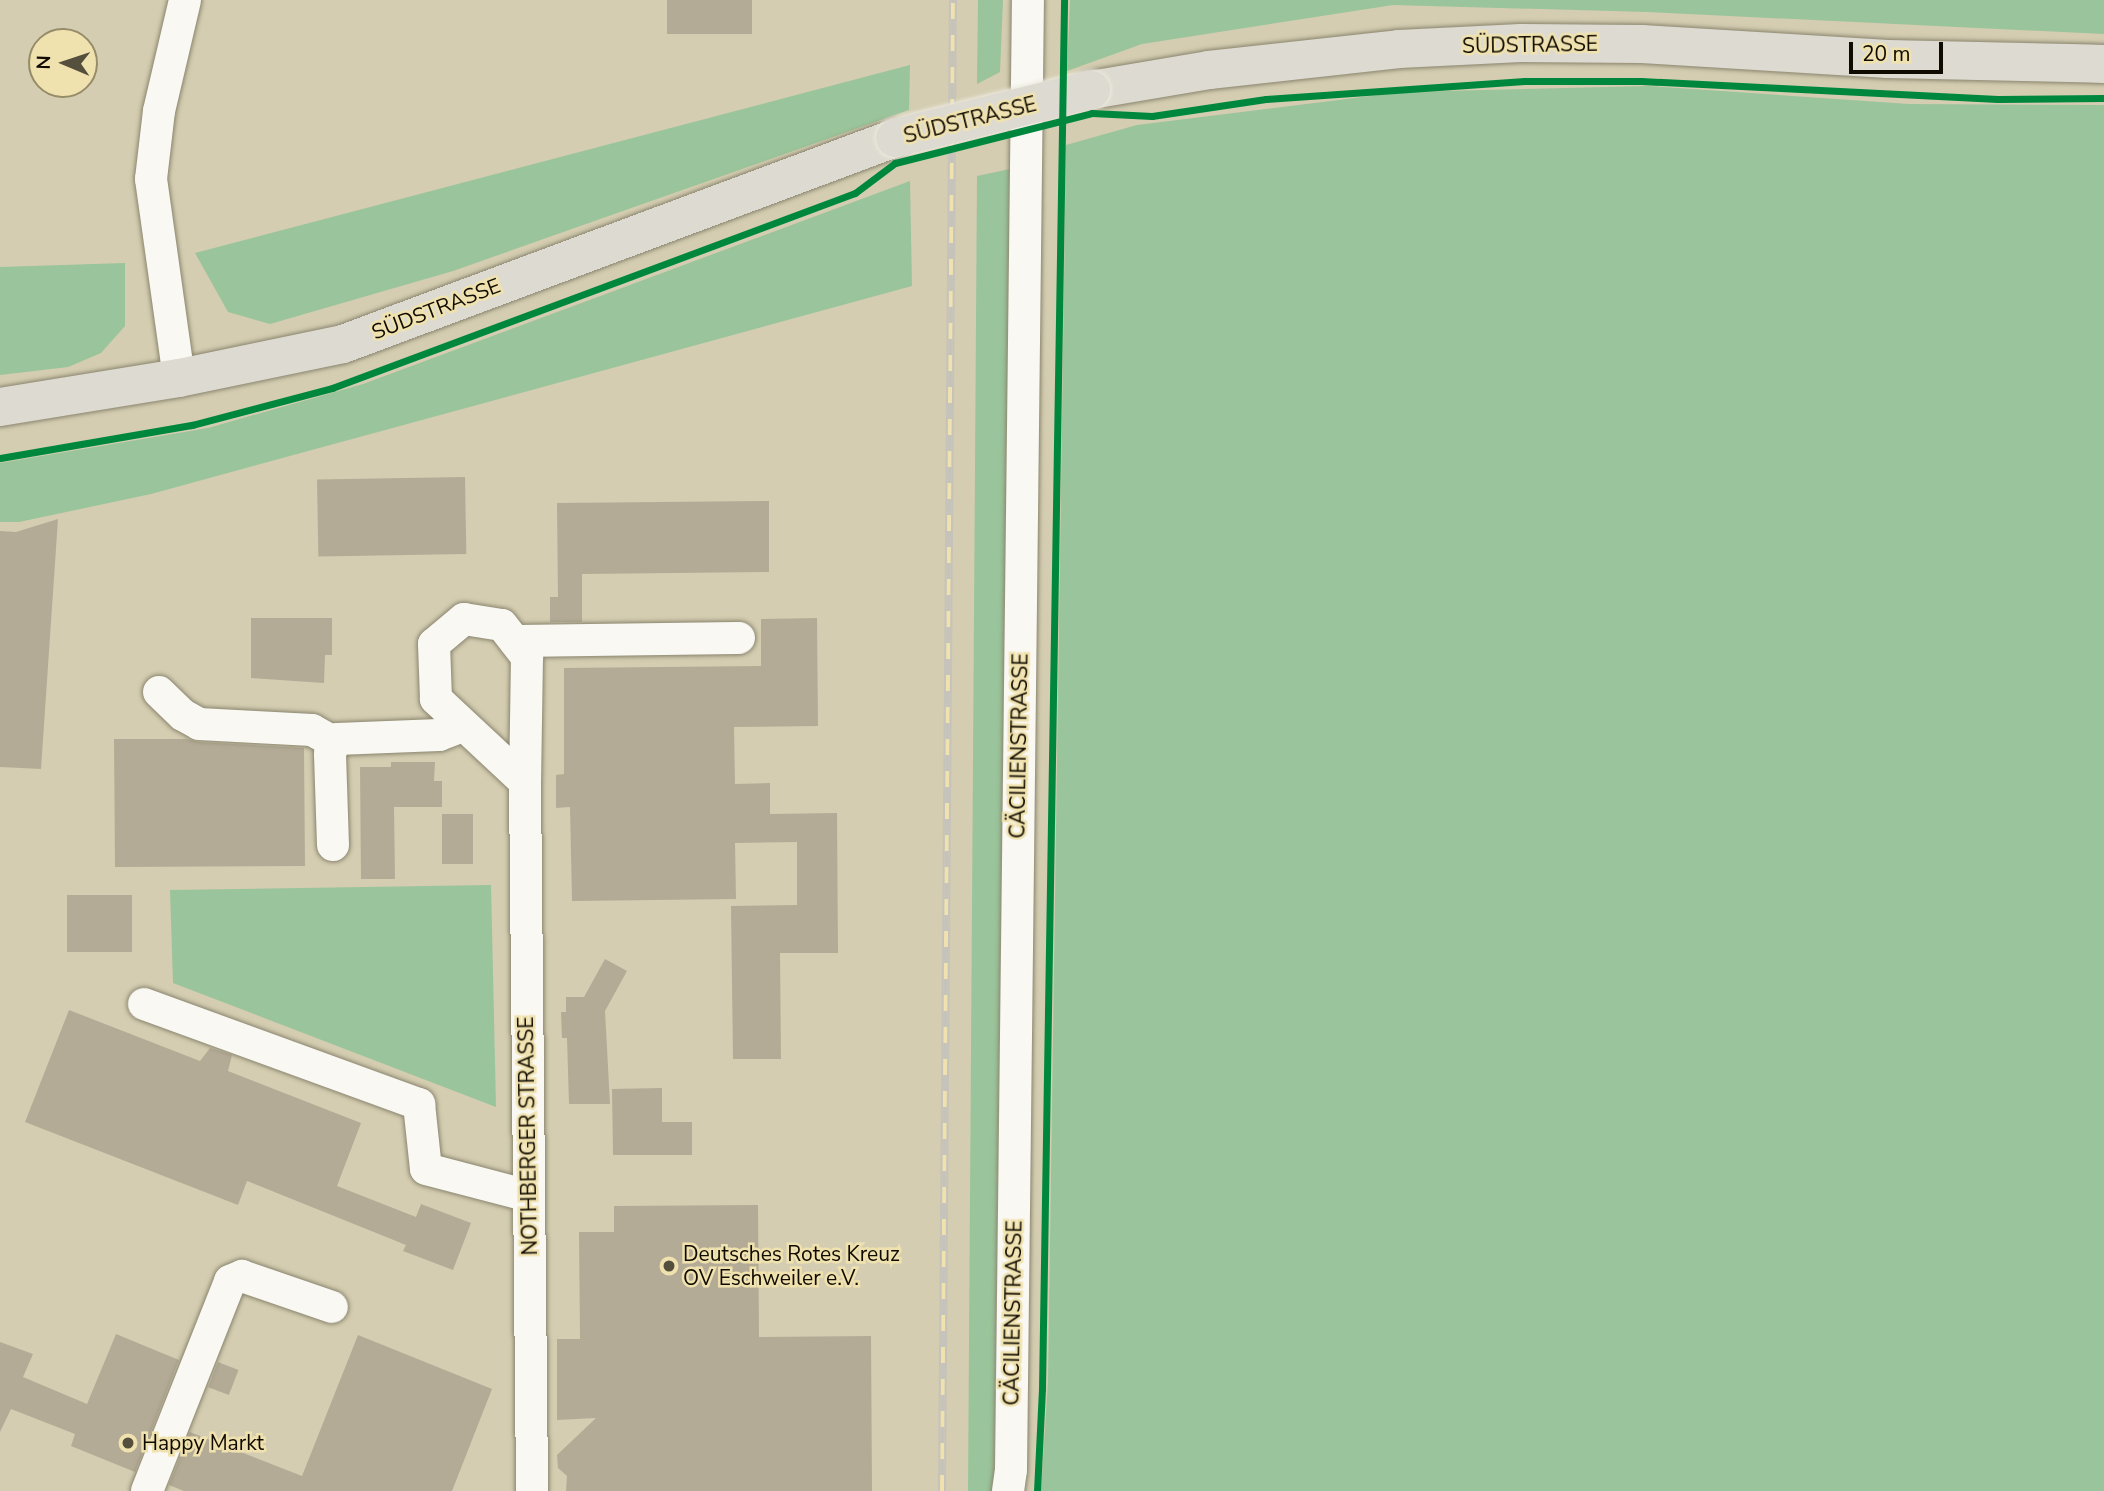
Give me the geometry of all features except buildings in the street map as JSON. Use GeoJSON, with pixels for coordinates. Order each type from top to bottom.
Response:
{"type":"FeatureCollection","features":[{"type":"Feature","properties":{"kind":"main road","name":"SÜDSTRASSE"},"geometry":{"type":"LineString","coordinates":[[0,407],[179,378],[343,344],[895,138],[1091,89],[1209,70],[1399,49],[1521,43],[1642,44],[1888,58],[2104,64]]}},
{"type":"Feature","properties":{"kind":"street"},"geometry":{"type":"LineString","coordinates":[[179,378],[151,179],[159,110],[185,0]]}},
{"type":"Feature","properties":{"kind":"street","name":"CÄCILIENSTRASSE"},"geometry":{"type":"LineString","coordinates":[[1008,1491],[1011,1470],[1028,0]]}},
{"type":"Feature","properties":{"kind":"street"},"geometry":{"type":"LineString","coordinates":[[525,782],[436,699],[434,644],[464,619],[502,625],[515,641],[739,638]]}},
{"type":"Feature","properties":{"kind":"street","name":"NOTHBERGER STRASSE"},"geometry":{"type":"LineString","coordinates":[[515,641],[527,657],[525,782],[532,1491]]}},
{"type":"Feature","properties":{"kind":"street"},"geometry":{"type":"LineString","coordinates":[[159,692],[183,716],[198,724],[312,730],[334,742]]}},
{"type":"Feature","properties":{"kind":"street"},"geometry":{"type":"LineString","coordinates":[[332,845],[331,754],[337,739],[439,735],[462,726]]}},
{"type":"Feature","properties":{"kind":"street"},"geometry":{"type":"LineString","coordinates":[[144,1004],[419,1104],[426,1170],[529,1196]]}},
{"type":"Feature","properties":{"kind":"street"},"geometry":{"type":"LineString","coordinates":[[147,1491],[230,1281],[242,1276],[332,1307]]}},
{"type":"Feature","properties":{"kind":"green space"},"geometry":{"type":"Polygon","coordinates":[[[978,0],[1003,0],[1000,72],[977,84],[978,0]]]}},
{"type":"Feature","properties":{"kind":"green space"},"geometry":{"type":"Polygon","coordinates":[[[1070,0],[2104,0],[2104,34],[1647,12],[1393,5],[1142,44],[1067,71],[1070,0]]]}},
{"type":"Feature","properties":{"kind":"green space"},"geometry":{"type":"Polygon","coordinates":[[[910,65],[909,110],[453,271],[270,324],[228,312],[195,253],[910,65]]]}},
{"type":"Feature","properties":{"kind":"green space"},"geometry":{"type":"Polygon","coordinates":[[[1648,86],[1909,104],[2104,105],[2104,1491],[1041,1491],[1048,1381],[1066,145],[1137,125],[1403,92],[1648,86]]]}},
{"type":"Feature","properties":{"kind":"green space"},"geometry":{"type":"Polygon","coordinates":[[[1010,169],[994,1491],[968,1491],[977,176],[1010,169]]]}},
{"type":"Feature","properties":{"kind":"green space"},"geometry":{"type":"Polygon","coordinates":[[[910,181],[912,286],[151,494],[19,522],[0,522],[0,463],[208,428],[363,384],[910,181]]]}},
{"type":"Feature","properties":{"kind":"green space"},"geometry":{"type":"Polygon","coordinates":[[[125,263],[125,326],[101,353],[68,367],[0,375],[0,267],[125,263]]]}},
{"type":"Feature","properties":{"kind":"green space"},"geometry":{"type":"Polygon","coordinates":[[[491,885],[496,1107],[173,983],[170,890],[491,885]]]}},
{"type":"Feature","properties":{"kind":"railway"},"geometry":{"type":"LineString","coordinates":[[942,1491],[953,0]]}},
{"type":"Feature","properties":{"kind":"cycle path"},"geometry":{"type":"LineString","coordinates":[[1037,1491],[1042,1389],[1064,0]]}},
{"type":"Feature","properties":{"kind":"cycle path"},"geometry":{"type":"LineString","coordinates":[[0,458],[192,425],[332,388],[855,193],[895,163],[1092,113],[1152,116],[1266,99],[1524,81],[1641,81],[1998,99],[2104,98]]}},
{"type":"Feature","properties":{"kind":"place","name":"Deutsches Rotes Kreuz OV Eschweiler e.V."},"geometry":{"type":"Point","coordinates":[669,1266]}},
{"type":"Feature","properties":{"kind":"place","name":"Happy Markt"},"geometry":{"type":"Point","coordinates":[128,1443]}}]}
